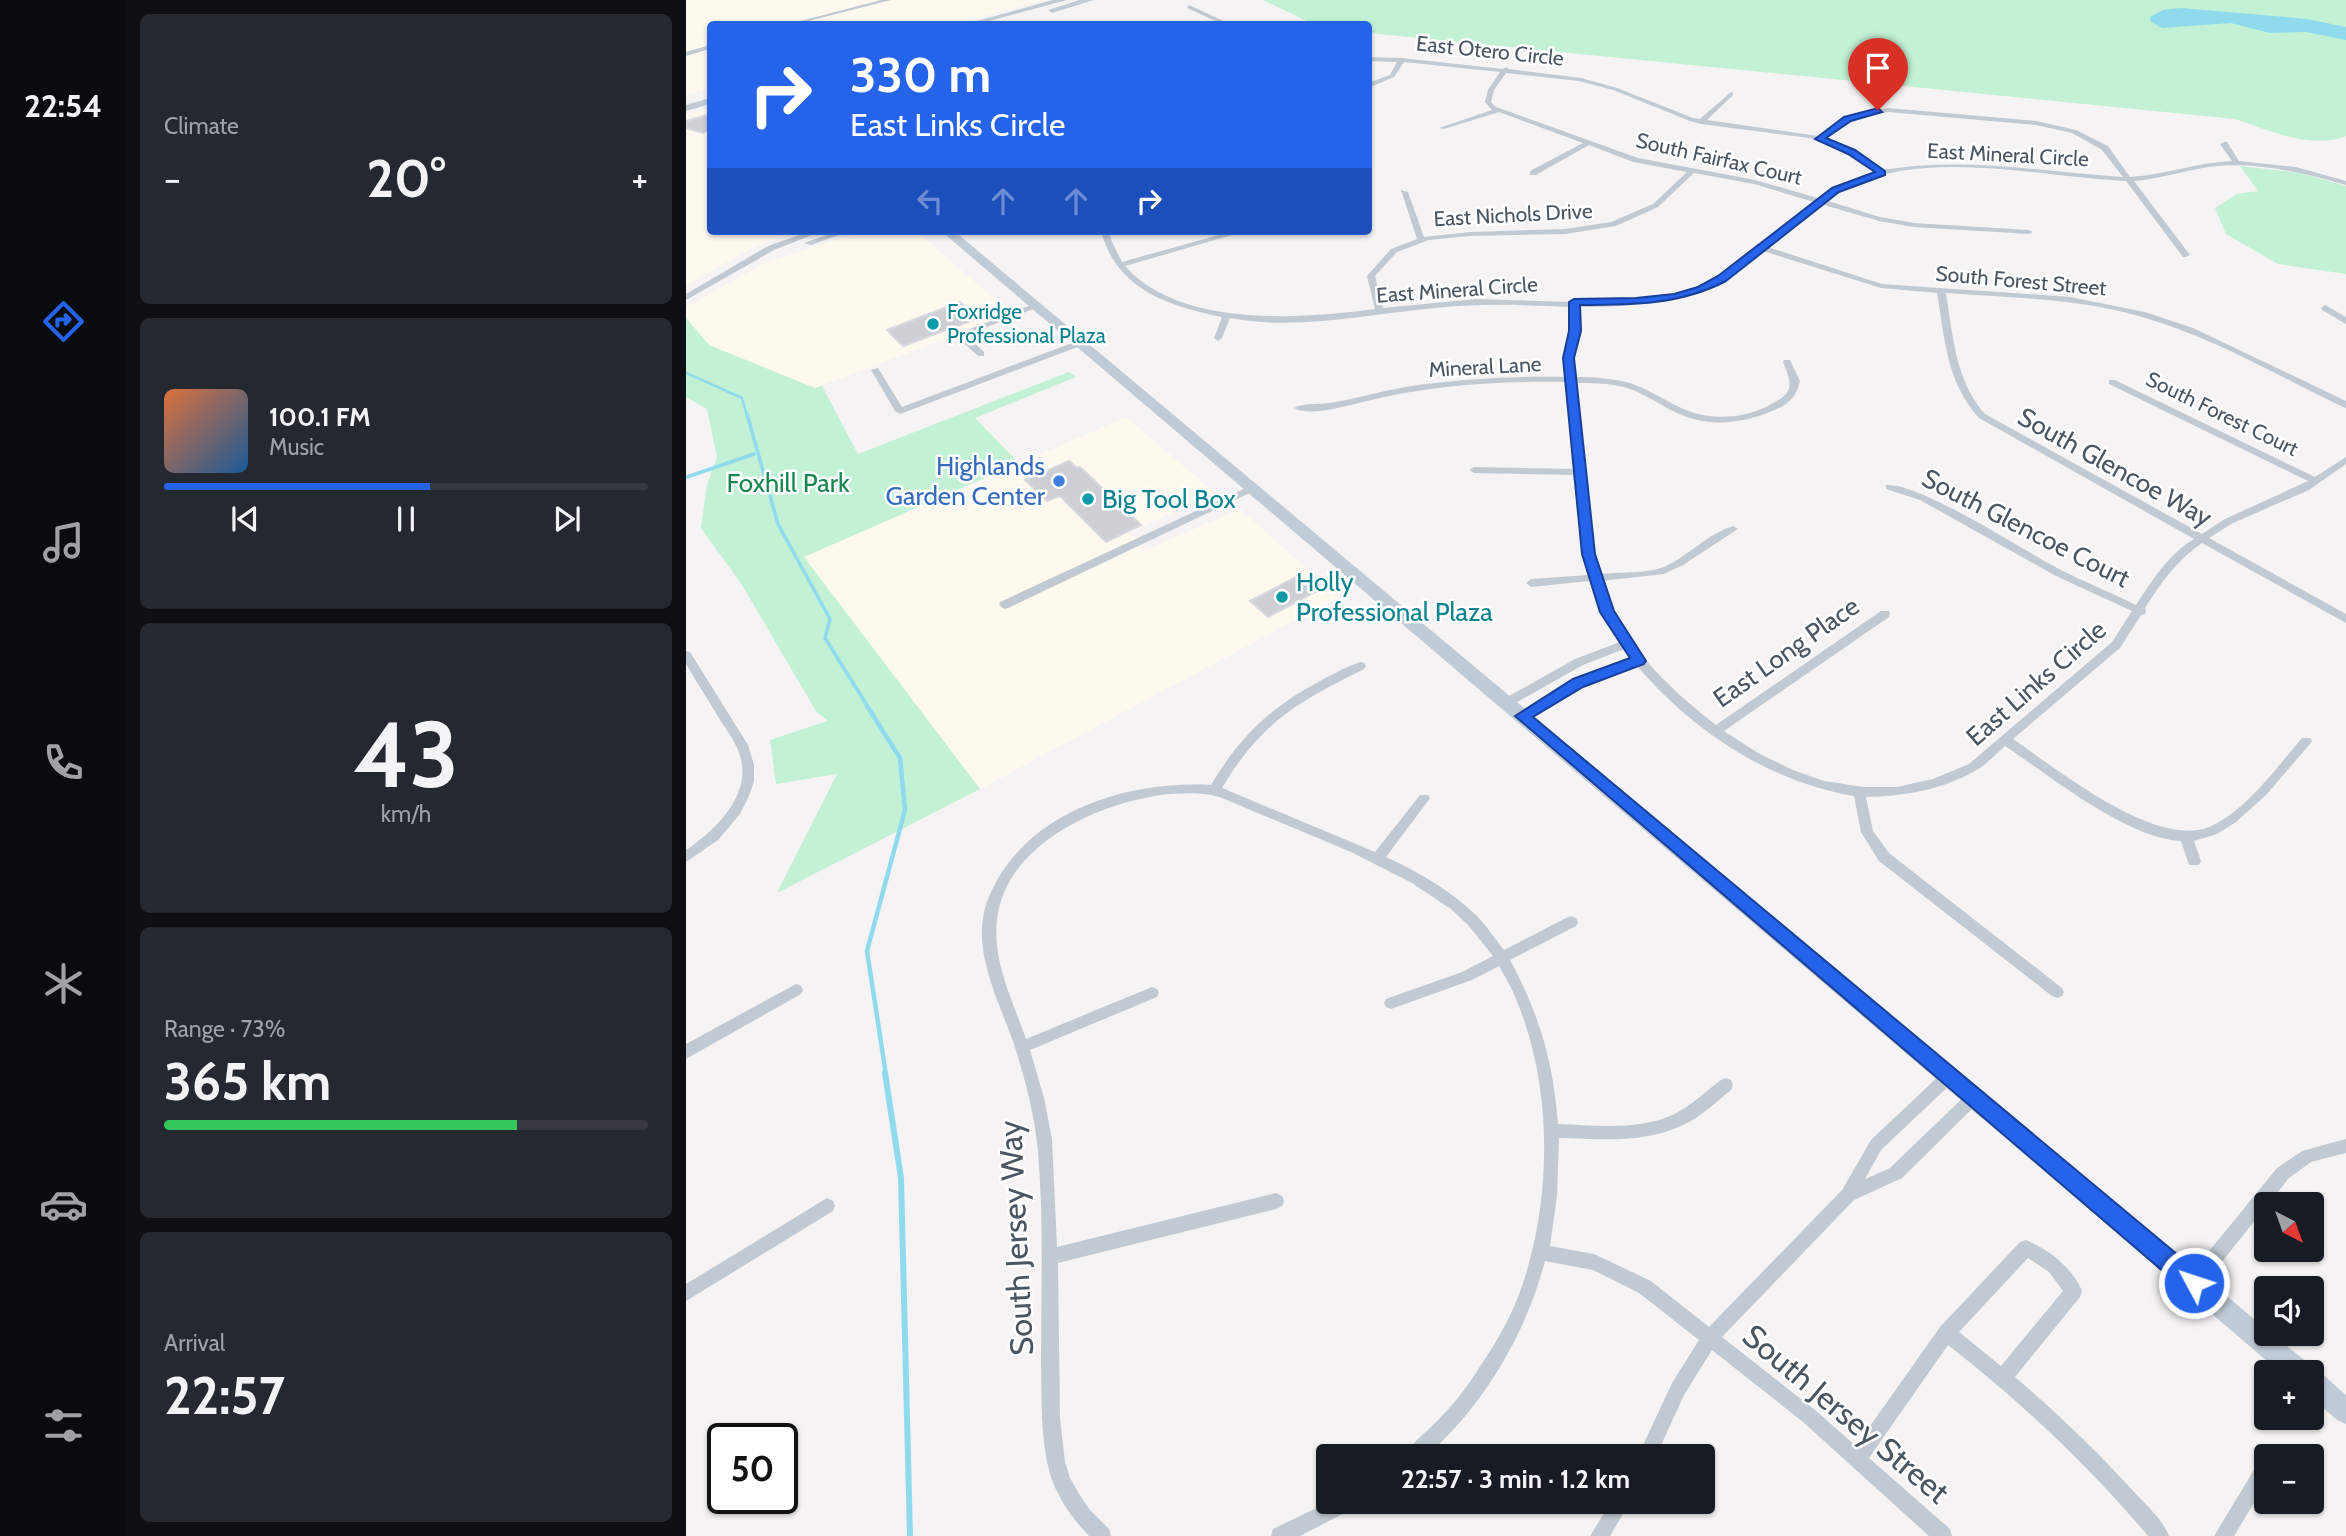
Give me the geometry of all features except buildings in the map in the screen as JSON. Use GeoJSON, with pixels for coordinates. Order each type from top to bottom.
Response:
{"type":"FeatureCollection","features":[{"type":"Feature","properties":{"kind":"main road"},"geometry":{"type":"LineString","coordinates":[[982,21],[1066,0]]}},
{"type":"Feature","properties":{"kind":"main road"},"geometry":{"type":"LineString","coordinates":[[998,21],[1066,0]]}},
{"type":"Feature","properties":{"kind":"main road"},"geometry":{"type":"LineString","coordinates":[[1010,21],[1090,0]]}},
{"type":"Feature","properties":{"kind":"main road"},"geometry":{"type":"LineString","coordinates":[[686,99],[707,94]]}},
{"type":"Feature","properties":{"kind":"main road"},"geometry":{"type":"LineString","coordinates":[[686,108],[707,102]]}},
{"type":"Feature","properties":{"kind":"main road"},"geometry":{"type":"LineString","coordinates":[[952,235],[2286,1360]]}},
{"type":"Feature","properties":{"kind":"main road"},"geometry":{"type":"LineString","coordinates":[[2324,1392],[2346,1411]]}},
{"type":"Feature","properties":{"kind":"street"},"geometry":{"type":"LineString","coordinates":[[804,21],[888,0]]}},
{"type":"Feature","properties":{"kind":"street"},"geometry":{"type":"LineString","coordinates":[[1189,7],[1219,21]]}},
{"type":"Feature","properties":{"kind":"street"},"geometry":{"type":"LineString","coordinates":[[686,54],[707,48]]}},
{"type":"Feature","properties":{"kind":"street","name":"East Otero Circle"},"geometry":{"type":"LineString","coordinates":[[1372,59],[1565,76],[1606,86],[1701,122],[1778,130],[1819,139],[1852,152],[1882,173]]}},
{"type":"Feature","properties":{"kind":"street"},"geometry":{"type":"LineString","coordinates":[[1372,84],[1392,76],[1402,60]]}},
{"type":"Feature","properties":{"kind":"street"},"geometry":{"type":"LineString","coordinates":[[1442,128],[1499,110],[1488,99],[1506,69]]}},
{"type":"Feature","properties":{"kind":"street"},"geometry":{"type":"LineString","coordinates":[[1606,86],[1616,82]]}},
{"type":"Feature","properties":{"kind":"street"},"geometry":{"type":"LineString","coordinates":[[1701,122],[1731,94]]}},
{"type":"Feature","properties":{"kind":"street"},"geometry":{"type":"LineString","coordinates":[[1863,104],[1871,111]]}},
{"type":"Feature","properties":{"kind":"street","name":"South Fairfax Court"},"geometry":{"type":"LineString","coordinates":[[1499,110],[1636,160],[1755,182],[1894,222],[2029,232]]}},
{"type":"Feature","properties":{"kind":"street"},"geometry":{"type":"LineString","coordinates":[[1819,139],[1847,119],[1871,111],[1908,110],[2017,121],[2082,134],[2105,148],[2186,255]]}},
{"type":"Feature","properties":{"kind":"street"},"geometry":{"type":"LineString","coordinates":[[2082,134],[2093,129]]}},
{"type":"Feature","properties":{"kind":"street"},"geometry":{"type":"LineString","coordinates":[[1533,173],[1588,143]]}},
{"type":"Feature","properties":{"kind":"street"},"geometry":{"type":"LineString","coordinates":[[2224,145],[2238,163]]}},
{"type":"Feature","properties":{"kind":"street","name":"East Mineral Circle"},"geometry":{"type":"LineString","coordinates":[[1106,235],[1108,249],[1119,265],[1139,284],[1162,296],[1227,316],[1309,320],[1446,304],[1646,301],[1692,293],[1722,278],[1820,201],[1845,185],[1882,173],[1956,167],[2127,179],[2155,178],[2201,166],[2238,163],[2289,168],[2346,183]]}},
{"type":"Feature","properties":{"kind":"street","name":"East Nichols Drive"},"geometry":{"type":"LineString","coordinates":[[1380,312],[1371,283],[1375,269],[1392,251],[1420,238],[1454,234],[1569,233],[1605,227],[1638,215],[1673,193],[1690,172]]}},
{"type":"Feature","properties":{"kind":"street"},"geometry":{"type":"LineString","coordinates":[[1404,192],[1420,238]]}},
{"type":"Feature","properties":{"kind":"street"},"geometry":{"type":"LineString","coordinates":[[686,297],[785,242],[806,235]]}},
{"type":"Feature","properties":{"kind":"street"},"geometry":{"type":"LineString","coordinates":[[757,257],[832,235]]}},
{"type":"Feature","properties":{"kind":"street"},"geometry":{"type":"LineString","coordinates":[[1119,265],[1228,235]]}},
{"type":"Feature","properties":{"kind":"street","name":"South Forest Street"},"geometry":{"type":"LineString","coordinates":[[1763,248],[1869,283],[2070,300],[2142,314],[2190,330],[2346,405]]}},
{"type":"Feature","properties":{"kind":"street","name":"South Glencoe Way"},"geometry":{"type":"LineString","coordinates":[[1941,291],[1959,382],[1974,409],[2008,433],[2346,619]]}},
{"type":"Feature","properties":{"kind":"street","name":"East Links Circle"},"geometry":{"type":"LineString","coordinates":[[1574,302],[1575,331],[1569,358],[1579,471],[1589,554],[1607,612],[1639,661],[1678,701],[1716,731],[1753,758],[1784,774],[1839,789],[1899,790],[1938,783],[1973,767],[2104,657],[2126,634],[2167,569],[2200,538],[2229,521],[2315,481],[2346,460]]}},
{"type":"Feature","properties":{"kind":"street"},"geometry":{"type":"LineString","coordinates":[[981,354],[958,335],[1037,306]]}},
{"type":"Feature","properties":{"kind":"street"},"geometry":{"type":"LineString","coordinates":[[2325,308],[2346,321]]}},
{"type":"Feature","properties":{"kind":"street"},"geometry":{"type":"LineString","coordinates":[[1218,338],[1227,316]]}},
{"type":"Feature","properties":{"kind":"street"},"geometry":{"type":"LineString","coordinates":[[875,370],[901,411],[1080,342]]}},
{"type":"Feature","properties":{"kind":"street","name":"Mineral Lane"},"geometry":{"type":"LineString","coordinates":[[1299,408],[1321,408],[1443,385],[1571,381],[1615,383],[1691,418],[1730,421],[1778,406],[1792,394],[1795,381],[1787,362]]}},
{"type":"Feature","properties":{"kind":"street","name":"South Forest Court"},"geometry":{"type":"LineString","coordinates":[[2112,382],[2315,481]]}},
{"type":"Feature","properties":{"kind":"street"},"geometry":{"type":"LineString","coordinates":[[1474,470],[1579,471]]}},
{"type":"Feature","properties":{"kind":"street","name":"South Glencoe Court"},"geometry":{"type":"LineString","coordinates":[[1890,487],[1924,498],[2069,579],[2141,611]]}},
{"type":"Feature","properties":{"kind":"street"},"geometry":{"type":"LineString","coordinates":[[1004,605],[1252,488]]}},
{"type":"Feature","properties":{"kind":"street"},"geometry":{"type":"LineString","coordinates":[[1531,583],[1595,580],[1667,569],[1714,537],[1733,529]]}},
{"type":"Feature","properties":{"kind":"street","name":"East Long Place"},"geometry":{"type":"LineString","coordinates":[[1716,731],[1885,614]]}},
{"type":"Feature","properties":{"kind":"street"},"geometry":{"type":"LineString","coordinates":[[1506,703],[1580,662],[1627,644]]}},
{"type":"Feature","properties":{"kind":"street"},"geometry":{"type":"LineString","coordinates":[[686,654],[744,748],[750,764],[750,777],[736,812],[708,841],[686,856]]}},
{"type":"Feature","properties":{"kind":"street"},"geometry":{"type":"LineString","coordinates":[[1522,716],[1578,683],[1639,661]]}},
{"type":"Feature","properties":{"kind":"street"},"geometry":{"type":"LineString","coordinates":[[1360,666],[1292,701],[1265,720],[1241,746],[1214,790],[1378,858],[1446,897],[1475,923],[1501,958],[1524,998],[1537,1037],[1543,1063],[1549,1131],[1549,1193],[1531,1285],[1499,1354],[1463,1406],[1426,1444]]}},
{"type":"Feature","properties":{"kind":"street"},"geometry":{"type":"LineString","coordinates":[[2005,740],[2127,820],[2158,833],[2186,836],[2200,834],[2232,820],[2306,741]]}},
{"type":"Feature","properties":{"kind":"street","name":"South Jersey Way"},"geometry":{"type":"LineString","coordinates":[[1102,1536],[1069,1496],[1056,1460],[1051,1413],[1046,1151],[1037,1098],[989,937],[994,902],[1013,867],[1050,833],[1118,797],[1161,788],[1214,790]]}},
{"type":"Feature","properties":{"kind":"street"},"geometry":{"type":"LineString","coordinates":[[1859,790],[1867,832],[1884,857],[2057,992]]}},
{"type":"Feature","properties":{"kind":"street"},"geometry":{"type":"LineString","coordinates":[[1378,858],[1424,798]]}},
{"type":"Feature","properties":{"kind":"street"},"geometry":{"type":"LineString","coordinates":[[2186,836],[2194,861]]}},
{"type":"Feature","properties":{"kind":"street"},"geometry":{"type":"LineString","coordinates":[[1391,1003],[1442,986],[1571,922]]}},
{"type":"Feature","properties":{"kind":"street"},"geometry":{"type":"LineString","coordinates":[[686,1052],[796,989]]}},
{"type":"Feature","properties":{"kind":"street"},"geometry":{"type":"LineString","coordinates":[[1022,1047],[1152,993]]}},
{"type":"Feature","properties":{"kind":"street"},"geometry":{"type":"LineString","coordinates":[[1653,1444],[1678,1389],[1709,1339],[1848,1195],[1875,1145],[1949,1076]]}},
{"type":"Feature","properties":{"kind":"street"},"geometry":{"type":"LineString","coordinates":[[1549,1131],[1631,1131],[1659,1127],[1678,1120],[1726,1085]]}},
{"type":"Feature","properties":{"kind":"street"},"geometry":{"type":"LineString","coordinates":[[1848,1195],[1896,1173],[1973,1097]]}},
{"type":"Feature","properties":{"kind":"street"},"geometry":{"type":"LineString","coordinates":[[2194,1283],[2283,1173],[2307,1156],[2344,1150]]}},
{"type":"Feature","properties":{"kind":"street"},"geometry":{"type":"LineString","coordinates":[[1049,1256],[1276,1201]]}},
{"type":"Feature","properties":{"kind":"street"},"geometry":{"type":"LineString","coordinates":[[686,1293],[827,1206]]}},
{"type":"Feature","properties":{"kind":"street"},"geometry":{"type":"LineString","coordinates":[[1857,1459],[1946,1333],[2026,1248],[2055,1266],[2074,1291],[2004,1376]]}},
{"type":"Feature","properties":{"kind":"street"},"geometry":{"type":"LineString","coordinates":[[1539,1252],[1594,1262],[1629,1276],[1709,1339]]}},
{"type":"Feature","properties":{"kind":"street"},"geometry":{"type":"LineString","coordinates":[[1946,1333],[2004,1376],[2094,1459],[2160,1536]]}},
{"type":"Feature","properties":{"kind":"street","name":"South Jersey Street"},"geometry":{"type":"LineString","coordinates":[[1709,1339],[1809,1416],[1943,1536]]}},
{"type":"Feature","properties":{"kind":"street"},"geometry":{"type":"LineString","coordinates":[[2223,1536],[2254,1486]]}},
{"type":"Feature","properties":{"kind":"street"},"geometry":{"type":"LineString","coordinates":[[1280,1536],[1324,1514]]}},
{"type":"Feature","properties":{"kind":"street"},"geometry":{"type":"LineString","coordinates":[[1599,1536],[1614,1514]]}},
{"type":"Feature","properties":{"kind":"shaded area"},"geometry":{"type":"Polygon","coordinates":[[[686,0],[1047,0],[965,21],[707,21],[707,89],[686,95],[686,0]]]}},
{"type":"Feature","properties":{"kind":"shaded area"},"geometry":{"type":"Polygon","coordinates":[[[707,109],[707,235],[790,235],[756,246],[686,285],[686,114],[707,109]]]}},
{"type":"Feature","properties":{"kind":"shaded area"},"geometry":{"type":"Polygon","coordinates":[[[851,235],[921,235],[1012,314],[815,388],[709,345],[686,318],[686,307],[765,263],[851,235]]]}},
{"type":"Feature","properties":{"kind":"shaded area"},"geometry":{"type":"Polygon","coordinates":[[[1126,417],[1215,493],[1129,533],[1146,550],[1240,509],[1339,597],[980,789],[804,557],[1126,417]]]}},
{"type":"Feature","properties":{"kind":"green space"},"geometry":{"type":"Polygon","coordinates":[[[1263,0],[2346,0],[2346,136],[2332,140],[2304,140],[2235,119],[1372,33],[1372,21],[1307,21],[1263,0]]]}},
{"type":"Feature","properties":{"kind":"green space"},"geometry":{"type":"Polygon","coordinates":[[[2240,166],[2300,173],[2346,186],[2346,274],[2278,264],[2226,234],[2215,208],[2237,194],[2258,191],[2240,166]]]}},
{"type":"Feature","properties":{"kind":"green space","name":"Foxhill Park"},"geometry":{"type":"Polygon","coordinates":[[[686,318],[709,345],[815,388],[822,386],[858,454],[1069,372],[1076,377],[975,418],[1019,463],[804,557],[980,789],[777,893],[837,774],[776,784],[770,740],[828,721],[816,711],[742,585],[701,528],[707,485],[717,457],[707,409],[686,397],[686,318]]]}},
{"type":"Feature","properties":{"kind":"water"},"geometry":{"type":"Polygon","coordinates":[[[2181,8],[2307,19],[2346,27],[2346,40],[2306,32],[2270,33],[2231,23],[2162,28],[2151,22],[2150,17],[2163,10],[2181,8]]]}},
{"type":"Feature","properties":{"kind":"waterway"},"geometry":{"type":"LineString","coordinates":[[686,373],[742,398],[747,416]]}},
{"type":"Feature","properties":{"kind":"waterway"},"geometry":{"type":"LineString","coordinates":[[747,414],[778,524],[830,619],[825,638],[868,707]]}},
{"type":"Feature","properties":{"kind":"waterway"},"geometry":{"type":"LineString","coordinates":[[687,477],[754,454]]}},
{"type":"Feature","properties":{"kind":"waterway"},"geometry":{"type":"LineString","coordinates":[[867,706],[900,758],[905,810],[867,951],[886,1075]]}},
{"type":"Feature","properties":{"kind":"waterway"},"geometry":{"type":"LineString","coordinates":[[885,1073],[901,1178],[910,1536]]}},
{"type":"Feature","properties":{"kind":"place","name":"Foxridge Professional Plaza"},"geometry":{"type":"Point","coordinates":[933,324]}},
{"type":"Feature","properties":{"kind":"place","name":"Highlands Garden Center"},"geometry":{"type":"Point","coordinates":[1059,481]}},
{"type":"Feature","properties":{"kind":"place","name":"Big Tool Box"},"geometry":{"type":"Point","coordinates":[1088,499]}},
{"type":"Feature","properties":{"kind":"place","name":"Holly Professional Plaza"},"geometry":{"type":"Point","coordinates":[1282,597]}},
{"type":"Feature","properties":{"kind":"route"},"geometry":{"type":"LineString","coordinates":[[1878,110],[1847,119],[1819,139],[1852,152],[1882,173],[1854,181],[1836,190],[1722,278],[1702,289],[1675,297],[1636,302],[1574,302],[1576,321],[1569,358],[1589,554],[1607,612],[1639,661],[1578,683],[1522,716],[2194,1283]]}}]}
